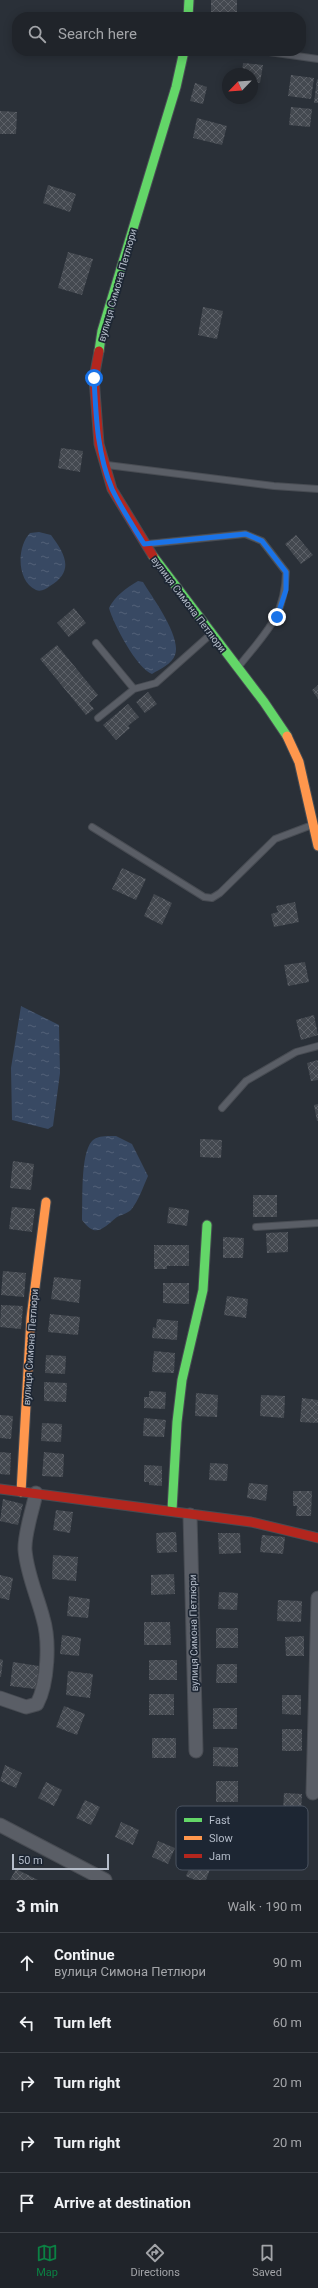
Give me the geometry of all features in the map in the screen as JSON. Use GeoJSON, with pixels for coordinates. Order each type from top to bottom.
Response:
{"type":"FeatureCollection","features":[{"type":"Feature","properties":{"kind":"street"},"geometry":{"type":"LineString","coordinates":[[188,12],[189,0]]}},
{"type":"Feature","properties":{"kind":"street","name":"вулиця Симона Петлюри"},"geometry":{"type":"LineString","coordinates":[[183,56],[176,87],[102,331],[94,378],[96,420],[104,464],[112,489],[144,544],[237,669],[264,702],[287,736],[299,762],[311,799],[318,846]]}},
{"type":"Feature","properties":{"kind":"street","name":"вулиця Симона Петлюри"},"geometry":{"type":"LineString","coordinates":[[21,1492],[31,1318],[46,1202]]}},
{"type":"Feature","properties":{"kind":"street"},"geometry":{"type":"LineString","coordinates":[[172,1510],[177,1422],[181,1387],[203,1290],[207,1225]]}},
{"type":"Feature","properties":{"kind":"street"},"geometry":{"type":"LineString","coordinates":[[0,1489],[172,1510],[190,1515],[251,1522],[318,1538]]}},
{"type":"Feature","properties":{"kind":"street"},"geometry":{"type":"LineString","coordinates":[[0,1698],[26,1707],[37,1704],[42,1694],[46,1640],[44,1618],[27,1566],[25,1548],[36,1493]]}},
{"type":"Feature","properties":{"kind":"street","name":"вулиця Симона Петлюри"},"geometry":{"type":"LineString","coordinates":[[190,1515],[196,1751]]}},
{"type":"Feature","properties":{"kind":"street"},"geometry":{"type":"LineString","coordinates":[[313,1793],[318,1598]]}},
{"type":"Feature","properties":{"kind":"street"},"geometry":{"type":"LineString","coordinates":[[0,1825],[105,1880]]}},
{"type":"Feature","properties":{"kind":"lane"},"geometry":{"type":"LineString","coordinates":[[297,56],[318,59]]}},
{"type":"Feature","properties":{"kind":"lane"},"geometry":{"type":"LineString","coordinates":[[104,464],[274,486],[318,489]]}},
{"type":"Feature","properties":{"kind":"lane"},"geometry":{"type":"LineString","coordinates":[[144,544],[246,534],[262,541],[286,572],[286,590],[277,617],[237,669]]}},
{"type":"Feature","properties":{"kind":"lane"},"geometry":{"type":"LineString","coordinates":[[98,718],[134,689],[156,683],[211,634]]}},
{"type":"Feature","properties":{"kind":"lane"},"geometry":{"type":"LineString","coordinates":[[96,643],[134,689]]}},
{"type":"Feature","properties":{"kind":"lane"},"geometry":{"type":"LineString","coordinates":[[92,828],[204,897],[212,898],[220,893],[275,839],[314,825]]}},
{"type":"Feature","properties":{"kind":"lane"},"geometry":{"type":"LineString","coordinates":[[222,1108],[246,1081],[296,1052],[318,1046]]}},
{"type":"Feature","properties":{"kind":"lane"},"geometry":{"type":"LineString","coordinates":[[256,1227],[318,1222]]}},
{"type":"Feature","properties":{"kind":"water"},"geometry":{"type":"Polygon","coordinates":[[[39,532],[51,535],[60,549],[65,562],[63,574],[58,580],[40,591],[29,586],[22,571],[21,563],[21,554],[26,539],[30,533],[39,532]]]}},
{"type":"Feature","properties":{"kind":"water"},"geometry":{"type":"Polygon","coordinates":[[[138,581],[143,582],[165,617],[174,638],[176,647],[175,655],[171,661],[152,674],[140,664],[126,645],[115,624],[109,608],[121,593],[138,581]]]}},
{"type":"Feature","properties":{"kind":"water"},"geometry":{"type":"Polygon","coordinates":[[[21,1006],[59,1025],[60,1073],[53,1126],[48,1129],[12,1120],[11,1068],[21,1006]]]}},
{"type":"Feature","properties":{"kind":"water"},"geometry":{"type":"Polygon","coordinates":[[[103,1136],[116,1136],[132,1144],[148,1176],[139,1198],[131,1210],[117,1217],[100,1230],[91,1229],[82,1220],[83,1179],[88,1147],[94,1139],[103,1136]]]}},
{"type":"Feature","properties":{"kind":"building"},"geometry":{"type":"Polygon","coordinates":[[[211,0],[237,0],[237,12],[211,12],[211,0]]]}},
{"type":"Feature","properties":{"kind":"building"},"geometry":{"type":"Polygon","coordinates":[[[243,63],[263,65],[260,83],[258,83],[258,68],[243,68],[243,63]]]}},
{"type":"Feature","properties":{"kind":"building"},"geometry":{"type":"Polygon","coordinates":[[[291,75],[314,78],[311,99],[288,96],[291,75]]]}},
{"type":"Feature","properties":{"kind":"building"},"geometry":{"type":"Polygon","coordinates":[[[317,79],[318,103],[314,103],[317,79]]]}},
{"type":"Feature","properties":{"kind":"building"},"geometry":{"type":"Polygon","coordinates":[[[195,83],[207,87],[203,104],[190,101],[195,83]]]}},
{"type":"Feature","properties":{"kind":"building"},"geometry":{"type":"Polygon","coordinates":[[[291,107],[312,109],[310,127],[289,125],[291,107]]]}},
{"type":"Feature","properties":{"kind":"building"},"geometry":{"type":"Polygon","coordinates":[[[0,111],[17,112],[16,134],[0,134],[0,111]]]}},
{"type":"Feature","properties":{"kind":"building"},"geometry":{"type":"Polygon","coordinates":[[[197,118],[227,126],[222,145],[193,138],[197,118]]]}},
{"type":"Feature","properties":{"kind":"building"},"geometry":{"type":"Polygon","coordinates":[[[48,185],[76,194],[70,212],[43,203],[48,185]]]}},
{"type":"Feature","properties":{"kind":"building"},"geometry":{"type":"Polygon","coordinates":[[[68,252],[93,259],[82,295],[58,288],[68,252]]]}},
{"type":"Feature","properties":{"kind":"building"},"geometry":{"type":"Polygon","coordinates":[[[203,307],[223,311],[217,339],[198,335],[203,307]]]}},
{"type":"Feature","properties":{"kind":"building"},"geometry":{"type":"Polygon","coordinates":[[[61,448],[83,451],[80,472],[58,468],[61,448]]]}},
{"type":"Feature","properties":{"kind":"building"},"geometry":{"type":"Polygon","coordinates":[[[296,535],[313,555],[301,564],[285,544],[296,535]]]}},
{"type":"Feature","properties":{"kind":"building"},"geometry":{"type":"Polygon","coordinates":[[[74,608],[86,623],[69,637],[57,623],[74,608]]]}},
{"type":"Feature","properties":{"kind":"building"},"geometry":{"type":"Polygon","coordinates":[[[57,645],[98,695],[89,703],[94,709],[86,715],[40,659],[57,645]]]}},
{"type":"Feature","properties":{"kind":"building"},"geometry":{"type":"Polygon","coordinates":[[[318,685],[318,699],[312,690],[318,685]]]}},
{"type":"Feature","properties":{"kind":"building"},"geometry":{"type":"Polygon","coordinates":[[[148,692],[157,704],[145,713],[136,702],[148,692]]]}},
{"type":"Feature","properties":{"kind":"building"},"geometry":{"type":"Polygon","coordinates":[[[128,704],[139,717],[128,726],[130,728],[116,740],[103,725],[128,704]]]}},
{"type":"Feature","properties":{"kind":"building"},"geometry":{"type":"Polygon","coordinates":[[[122,868],[146,879],[136,900],[112,889],[122,868]]]}},
{"type":"Feature","properties":{"kind":"building"},"geometry":{"type":"Polygon","coordinates":[[[154,894],[172,903],[162,925],[144,916],[154,894]]]}},
{"type":"Feature","properties":{"kind":"building"},"geometry":{"type":"Polygon","coordinates":[[[295,902],[299,922],[274,927],[271,914],[278,912],[276,906],[295,902]]]}},
{"type":"Feature","properties":{"kind":"building"},"geometry":{"type":"Polygon","coordinates":[[[305,962],[309,982],[288,986],[284,965],[305,962]]]}},
{"type":"Feature","properties":{"kind":"building"},"geometry":{"type":"Polygon","coordinates":[[[314,1015],[318,1035],[301,1040],[296,1020],[314,1015]]]}},
{"type":"Feature","properties":{"kind":"building"},"geometry":{"type":"Polygon","coordinates":[[[318,1060],[318,1080],[311,1081],[307,1063],[318,1060]]]}},
{"type":"Feature","properties":{"kind":"building"},"geometry":{"type":"Polygon","coordinates":[[[318,1104],[318,1121],[317,1121],[314,1105],[318,1104]]]}},
{"type":"Feature","properties":{"kind":"building"},"geometry":{"type":"Polygon","coordinates":[[[200,1139],[222,1140],[221,1158],[200,1157],[200,1139]]]}},
{"type":"Feature","properties":{"kind":"building"},"geometry":{"type":"Polygon","coordinates":[[[13,1161],[34,1164],[31,1190],[10,1188],[13,1161]]]}},
{"type":"Feature","properties":{"kind":"building"},"geometry":{"type":"Polygon","coordinates":[[[253,1195],[277,1195],[277,1217],[253,1217],[253,1195]]]}},
{"type":"Feature","properties":{"kind":"building"},"geometry":{"type":"Polygon","coordinates":[[[12,1207],[35,1209],[32,1232],[9,1229],[12,1207]]]}},
{"type":"Feature","properties":{"kind":"building"},"geometry":{"type":"Polygon","coordinates":[[[169,1207],[189,1210],[187,1226],[167,1223],[169,1207]]]}},
{"type":"Feature","properties":{"kind":"building"},"geometry":{"type":"Polygon","coordinates":[[[288,1232],[288,1252],[267,1253],[266,1233],[288,1232]]]}},
{"type":"Feature","properties":{"kind":"building"},"geometry":{"type":"Polygon","coordinates":[[[223,1237],[244,1238],[243,1258],[223,1258],[223,1237]]]}},
{"type":"Feature","properties":{"kind":"building"},"geometry":{"type":"Polygon","coordinates":[[[154,1245],[189,1245],[189,1266],[167,1266],[167,1269],[154,1269],[154,1245]]]}},
{"type":"Feature","properties":{"kind":"building"},"geometry":{"type":"Polygon","coordinates":[[[3,1271],[26,1273],[24,1297],[1,1295],[3,1271]]]}},
{"type":"Feature","properties":{"kind":"building"},"geometry":{"type":"Polygon","coordinates":[[[54,1277],[81,1280],[79,1303],[51,1299],[54,1277]]]}},
{"type":"Feature","properties":{"kind":"building"},"geometry":{"type":"Polygon","coordinates":[[[163,1283],[189,1283],[189,1304],[163,1303],[163,1283]]]}},
{"type":"Feature","properties":{"kind":"building"},"geometry":{"type":"Polygon","coordinates":[[[227,1296],[248,1299],[246,1318],[224,1315],[227,1296]]]}},
{"type":"Feature","properties":{"kind":"building"},"geometry":{"type":"Polygon","coordinates":[[[1,1305],[23,1306],[21,1329],[0,1327],[1,1305]]]}},
{"type":"Feature","properties":{"kind":"building"},"geometry":{"type":"Polygon","coordinates":[[[50,1314],[80,1317],[78,1335],[48,1332],[50,1314]]]}},
{"type":"Feature","properties":{"kind":"building"},"geometry":{"type":"Polygon","coordinates":[[[157,1319],[178,1321],[177,1340],[152,1338],[153,1327],[156,1328],[157,1319]]]}},
{"type":"Feature","properties":{"kind":"building"},"geometry":{"type":"Polygon","coordinates":[[[154,1351],[175,1353],[174,1373],[152,1372],[154,1351]]]}},
{"type":"Feature","properties":{"kind":"building"},"geometry":{"type":"Polygon","coordinates":[[[46,1355],[66,1356],[65,1374],[45,1373],[46,1355]]]}},
{"type":"Feature","properties":{"kind":"building"},"geometry":{"type":"Polygon","coordinates":[[[44,1382],[67,1383],[66,1402],[44,1401],[44,1382]]]}},
{"type":"Feature","properties":{"kind":"building"},"geometry":{"type":"Polygon","coordinates":[[[149,1391],[166,1392],[165,1409],[144,1408],[144,1397],[149,1397],[149,1391]]]}},
{"type":"Feature","properties":{"kind":"building"},"geometry":{"type":"Polygon","coordinates":[[[196,1393],[218,1395],[217,1417],[195,1416],[196,1393]]]}},
{"type":"Feature","properties":{"kind":"building"},"geometry":{"type":"Polygon","coordinates":[[[261,1395],[285,1396],[284,1418],[260,1416],[261,1395]]]}},
{"type":"Feature","properties":{"kind":"building"},"geometry":{"type":"Polygon","coordinates":[[[302,1398],[318,1400],[318,1423],[300,1422],[302,1398]]]}},
{"type":"Feature","properties":{"kind":"building"},"geometry":{"type":"Polygon","coordinates":[[[0,1415],[13,1416],[11,1439],[0,1438],[0,1415]]]}},
{"type":"Feature","properties":{"kind":"building"},"geometry":{"type":"Polygon","coordinates":[[[144,1418],[166,1420],[164,1437],[143,1436],[144,1418]]]}},
{"type":"Feature","properties":{"kind":"building"},"geometry":{"type":"Polygon","coordinates":[[[42,1423],[62,1424],[61,1442],[41,1441],[42,1423]]]}},
{"type":"Feature","properties":{"kind":"building"},"geometry":{"type":"Polygon","coordinates":[[[0,1452],[11,1453],[10,1475],[0,1474],[0,1452]]]}},
{"type":"Feature","properties":{"kind":"building"},"geometry":{"type":"Polygon","coordinates":[[[44,1452],[64,1454],[63,1477],[42,1476],[44,1452]]]}},
{"type":"Feature","properties":{"kind":"building"},"geometry":{"type":"Polygon","coordinates":[[[210,1463],[228,1464],[227,1481],[209,1480],[210,1463]]]}},
{"type":"Feature","properties":{"kind":"building"},"geometry":{"type":"Polygon","coordinates":[[[144,1465],[162,1466],[162,1486],[149,1485],[149,1482],[144,1482],[144,1465]]]}},
{"type":"Feature","properties":{"kind":"building"},"geometry":{"type":"Polygon","coordinates":[[[249,1483],[268,1485],[266,1501],[247,1498],[249,1483]]]}},
{"type":"Feature","properties":{"kind":"building"},"geometry":{"type":"Polygon","coordinates":[[[293,1491],[312,1491],[311,1516],[296,1516],[297,1506],[293,1506],[293,1491]]]}},
{"type":"Feature","properties":{"kind":"building"},"geometry":{"type":"Polygon","coordinates":[[[3,1499],[23,1504],[18,1525],[0,1521],[3,1499]]]}},
{"type":"Feature","properties":{"kind":"building"},"geometry":{"type":"Polygon","coordinates":[[[56,1510],[73,1512],[70,1533],[53,1530],[56,1510]]]}},
{"type":"Feature","properties":{"kind":"building"},"geometry":{"type":"Polygon","coordinates":[[[176,1532],[177,1552],[157,1553],[156,1533],[176,1532]]]}},
{"type":"Feature","properties":{"kind":"building"},"geometry":{"type":"Polygon","coordinates":[[[218,1533],[240,1533],[241,1553],[219,1554],[218,1533]]]}},
{"type":"Feature","properties":{"kind":"building"},"geometry":{"type":"Polygon","coordinates":[[[262,1535],[285,1537],[283,1554],[260,1552],[262,1535]]]}},
{"type":"Feature","properties":{"kind":"building"},"geometry":{"type":"Polygon","coordinates":[[[53,1555],[78,1557],[76,1581],[52,1579],[53,1555]]]}},
{"type":"Feature","properties":{"kind":"building"},"geometry":{"type":"Polygon","coordinates":[[[174,1574],[175,1594],[151,1595],[151,1575],[174,1574]]]}},
{"type":"Feature","properties":{"kind":"building"},"geometry":{"type":"Polygon","coordinates":[[[0,1575],[13,1578],[9,1600],[0,1598],[0,1575]]]}},
{"type":"Feature","properties":{"kind":"building"},"geometry":{"type":"Polygon","coordinates":[[[219,1592],[238,1593],[237,1610],[218,1609],[219,1592]]]}},
{"type":"Feature","properties":{"kind":"building"},"geometry":{"type":"Polygon","coordinates":[[[69,1596],[90,1599],[88,1618],[67,1616],[69,1596]]]}},
{"type":"Feature","properties":{"kind":"building"},"geometry":{"type":"Polygon","coordinates":[[[278,1600],[302,1601],[301,1622],[277,1621],[278,1600]]]}},
{"type":"Feature","properties":{"kind":"building"},"geometry":{"type":"Polygon","coordinates":[[[144,1622],[170,1622],[171,1645],[144,1645],[144,1622]]]}},
{"type":"Feature","properties":{"kind":"building"},"geometry":{"type":"Polygon","coordinates":[[[216,1628],[238,1628],[238,1648],[216,1648],[216,1628]]]}},
{"type":"Feature","properties":{"kind":"building"},"geometry":{"type":"Polygon","coordinates":[[[62,1635],[81,1638],[79,1656],[60,1654],[62,1635]]]}},
{"type":"Feature","properties":{"kind":"building"},"geometry":{"type":"Polygon","coordinates":[[[304,1636],[304,1656],[286,1656],[285,1637],[304,1636]]]}},
{"type":"Feature","properties":{"kind":"building"},"geometry":{"type":"Polygon","coordinates":[[[0,1659],[3,1660],[1,1677],[0,1677],[0,1659]]]}},
{"type":"Feature","properties":{"kind":"building"},"geometry":{"type":"Polygon","coordinates":[[[149,1660],[177,1660],[177,1680],[149,1680],[149,1660]]]}},
{"type":"Feature","properties":{"kind":"building"},"geometry":{"type":"Polygon","coordinates":[[[13,1662],[39,1666],[36,1689],[10,1686],[13,1662]]]}},
{"type":"Feature","properties":{"kind":"building"},"geometry":{"type":"Polygon","coordinates":[[[217,1664],[237,1664],[237,1683],[216,1683],[217,1664]]]}},
{"type":"Feature","properties":{"kind":"building"},"geometry":{"type":"Polygon","coordinates":[[[68,1671],[93,1674],[90,1698],[66,1695],[68,1671]]]}},
{"type":"Feature","properties":{"kind":"building"},"geometry":{"type":"Polygon","coordinates":[[[149,1694],[174,1694],[174,1715],[149,1715],[149,1694]]]}},
{"type":"Feature","properties":{"kind":"building"},"geometry":{"type":"Polygon","coordinates":[[[282,1695],[301,1695],[301,1715],[282,1714],[282,1695]]]}},
{"type":"Feature","properties":{"kind":"building"},"geometry":{"type":"Polygon","coordinates":[[[64,1706],[85,1714],[77,1735],[56,1727],[64,1706]]]}},
{"type":"Feature","properties":{"kind":"building"},"geometry":{"type":"Polygon","coordinates":[[[213,1708],[237,1708],[237,1729],[213,1729],[213,1708]]]}},
{"type":"Feature","properties":{"kind":"building"},"geometry":{"type":"Polygon","coordinates":[[[282,1729],[302,1729],[302,1751],[282,1751],[282,1729]]]}},
{"type":"Feature","properties":{"kind":"building"},"geometry":{"type":"Polygon","coordinates":[[[152,1738],[176,1738],[176,1758],[152,1758],[152,1738]]]}},
{"type":"Feature","properties":{"kind":"building"},"geometry":{"type":"Polygon","coordinates":[[[213,1747],[238,1748],[238,1767],[213,1766],[213,1747]]]}},
{"type":"Feature","properties":{"kind":"building"},"geometry":{"type":"Polygon","coordinates":[[[5,1765],[22,1773],[16,1788],[0,1781],[5,1765]]]}},
{"type":"Feature","properties":{"kind":"building"},"geometry":{"type":"Polygon","coordinates":[[[216,1781],[238,1781],[238,1802],[216,1802],[216,1781]]]}},
{"type":"Feature","properties":{"kind":"building"},"geometry":{"type":"Polygon","coordinates":[[[46,1782],[62,1790],[54,1806],[38,1798],[46,1782]]]}},
{"type":"Feature","properties":{"kind":"building"},"geometry":{"type":"Polygon","coordinates":[[[284,1793],[302,1794],[301,1806],[283,1806],[284,1793]]]}},
{"type":"Feature","properties":{"kind":"building"},"geometry":{"type":"Polygon","coordinates":[[[85,1800],[100,1807],[91,1825],[76,1818],[85,1800]]]}},
{"type":"Feature","properties":{"kind":"building"},"geometry":{"type":"Polygon","coordinates":[[[121,1822],[139,1830],[133,1845],[115,1837],[121,1822]]]}},
{"type":"Feature","properties":{"kind":"building"},"geometry":{"type":"Polygon","coordinates":[[[158,1841],[175,1848],[168,1864],[152,1857],[158,1841]]]}},
{"type":"Feature","properties":{"kind":"building"},"geometry":{"type":"Polygon","coordinates":[[[16,1869],[38,1880],[10,1880],[16,1869]]]}},
{"type":"Feature","properties":{"kind":"building"},"geometry":{"type":"Polygon","coordinates":[[[189,1870],[210,1870],[206,1880],[195,1880],[186,1876],[189,1870]]]}},
{"type":"Feature","properties":{"kind":"traffic: fast"},"geometry":{"type":"LineString","coordinates":[[188,12],[189,0]]}},
{"type":"Feature","properties":{"kind":"traffic: fast"},"geometry":{"type":"LineString","coordinates":[[99,351],[102,331],[176,87],[183,56]]}},
{"type":"Feature","properties":{"kind":"traffic: fast"},"geometry":{"type":"LineString","coordinates":[[153,556],[264,702],[287,736]]}},
{"type":"Feature","properties":{"kind":"traffic: fast"},"geometry":{"type":"LineString","coordinates":[[172,1510],[177,1422],[182,1380],[203,1290],[207,1225]]}},
{"type":"Feature","properties":{"kind":"traffic: slow"},"geometry":{"type":"LineString","coordinates":[[287,736],[299,762],[318,846]]}},
{"type":"Feature","properties":{"kind":"traffic: slow"},"geometry":{"type":"LineString","coordinates":[[21,1492],[31,1318],[46,1202]]}},
{"type":"Feature","properties":{"kind":"traffic: jam"},"geometry":{"type":"LineString","coordinates":[[99,351],[94,378],[99,444],[112,489],[153,556]]}},
{"type":"Feature","properties":{"kind":"traffic: jam"},"geometry":{"type":"LineString","coordinates":[[0,1489],[251,1522],[318,1538]]}},
{"type":"Feature","properties":{"kind":"route"},"geometry":{"type":"LineString","coordinates":[[94,378],[96,420],[99,444],[104,464],[112,489],[144,544],[246,534],[262,541],[286,572],[286,590],[277,617]]}}]}
